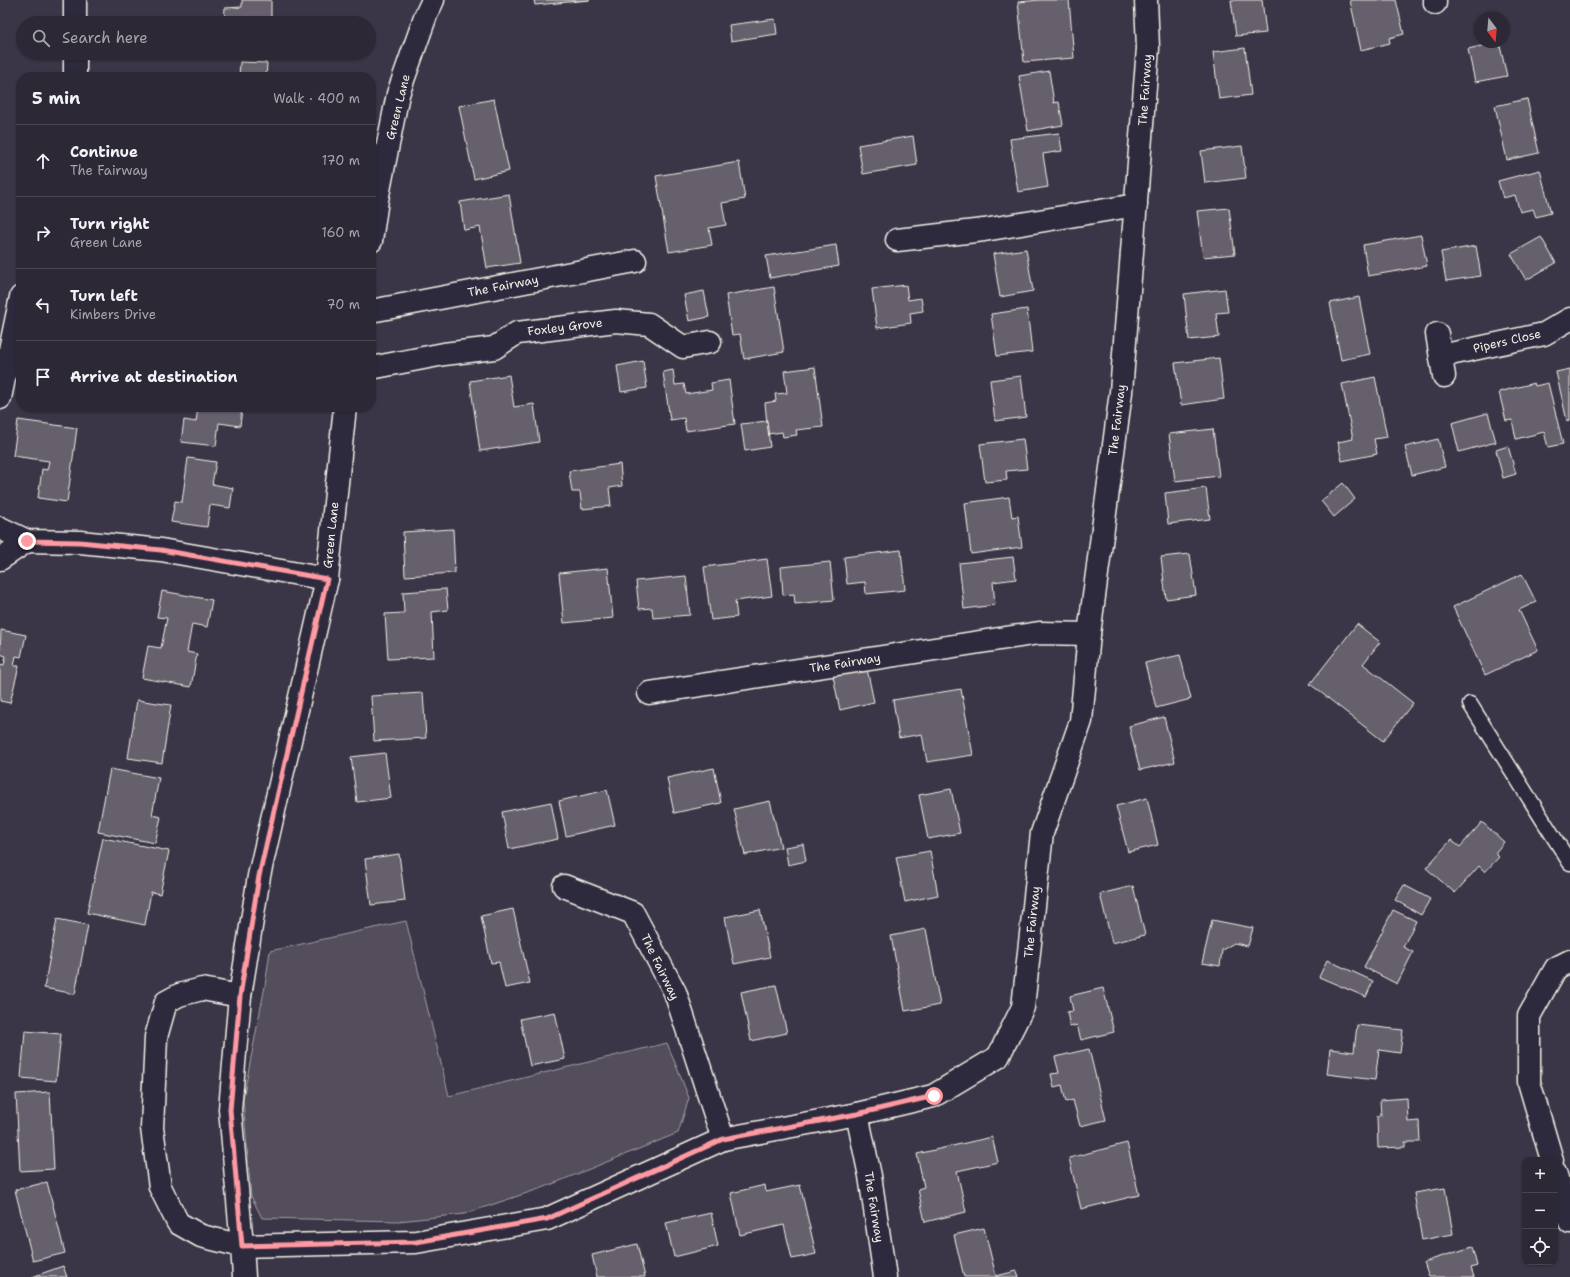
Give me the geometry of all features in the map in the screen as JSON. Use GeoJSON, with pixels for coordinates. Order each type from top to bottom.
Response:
{"type":"FeatureCollection","features":[{"type":"Feature","properties":{"kind":"street"},"geometry":{"type":"LineString","coordinates":[[75,0],[75,16]]}},
{"type":"Feature","properties":{"kind":"street","name":"Green Lane"},"geometry":{"type":"LineString","coordinates":[[376,211],[398,94],[426,15],[433,0]]}},
{"type":"Feature","properties":{"kind":"street","name":"The Fairway"},"geometry":{"type":"LineString","coordinates":[[240,996],[202,989],[179,995],[166,1002],[156,1037],[152,1128],[160,1187],[178,1223],[200,1236],[242,1246],[416,1242],[547,1219],[723,1139],[857,1114],[934,1096],[998,1057],[1023,1007],[1042,833],[1081,721],[1089,634],[1121,392],[1148,48],[1146,0]]}},
{"type":"Feature","properties":{"kind":"street"},"geometry":{"type":"LineString","coordinates":[[75,60],[75,72]]}},
{"type":"Feature","properties":{"kind":"street"},"geometry":{"type":"LineString","coordinates":[[897,240],[984,230],[1136,205]]}},
{"type":"Feature","properties":{"kind":"street","name":"The Fairway"},"geometry":{"type":"LineString","coordinates":[[376,310],[635,262]]}},
{"type":"Feature","properties":{"kind":"street","name":"Pipers Close"},"geometry":{"type":"LineString","coordinates":[[1437,334],[1443,366],[1544,334],[1570,319]]}},
{"type":"Feature","properties":{"kind":"street","name":"Foxley Grove"},"geometry":{"type":"LineString","coordinates":[[376,367],[444,354],[494,348],[517,333],[616,320],[649,324],[683,347],[710,342]]}},
{"type":"Feature","properties":{"kind":"street"},"geometry":{"type":"LineString","coordinates":[[0,398],[16,321]]}},
{"type":"Feature","properties":{"kind":"street","name":"Green Lane"},"geometry":{"type":"LineString","coordinates":[[244,1277],[230,1110],[240,996],[259,876],[327,579],[344,412]]}},
{"type":"Feature","properties":{"kind":"street"},"geometry":{"type":"LineString","coordinates":[[0,528],[27,541],[80,542],[161,550],[327,579]]}},
{"type":"Feature","properties":{"kind":"street"},"geometry":{"type":"LineString","coordinates":[[0,559],[27,541]]}},
{"type":"Feature","properties":{"kind":"street","name":"The Fairway"},"geometry":{"type":"LineString","coordinates":[[649,693],[1039,633],[1089,634]]}},
{"type":"Feature","properties":{"kind":"street","name":"The Fairway"},"geometry":{"type":"LineString","coordinates":[[564,886],[633,913],[675,992],[723,1139]]}},
{"type":"Feature","properties":{"kind":"street"},"geometry":{"type":"LineString","coordinates":[[1551,1157],[1529,1082],[1529,1016],[1556,968],[1570,961]]}},
{"type":"Feature","properties":{"kind":"street","name":"The Fairway"},"geometry":{"type":"LineString","coordinates":[[857,1114],[870,1176],[886,1277]]}},
{"type":"Feature","properties":{"kind":"street"},"geometry":{"type":"LineString","coordinates":[[1558,1182],[1570,1222]]}},
{"type":"Feature","properties":{"kind":"lane"},"geometry":{"type":"LineString","coordinates":[[1470,704],[1570,863]]}},
{"type":"Feature","properties":{"kind":"shaded area"},"geometry":{"type":"Polygon","coordinates":[[[406,921],[449,1096],[667,1043],[689,1098],[678,1133],[545,1187],[464,1214],[399,1221],[262,1218],[251,1196],[243,1099],[265,986],[270,951],[406,921]]]}},
{"type":"Feature","properties":{"kind":"building"},"geometry":{"type":"Polygon","coordinates":[[[242,0],[271,0],[271,16],[224,16],[225,8],[242,7],[242,0]]]}},
{"type":"Feature","properties":{"kind":"building"},"geometry":{"type":"Polygon","coordinates":[[[534,0],[590,0],[535,5],[534,0]]]}},
{"type":"Feature","properties":{"kind":"building"},"geometry":{"type":"Polygon","coordinates":[[[1069,0],[1074,58],[1024,62],[1018,2],[1069,0]]]}},
{"type":"Feature","properties":{"kind":"building"},"geometry":{"type":"Polygon","coordinates":[[[1231,0],[1262,0],[1266,33],[1236,36],[1231,0]]]}},
{"type":"Feature","properties":{"kind":"building"},"geometry":{"type":"Polygon","coordinates":[[[1350,0],[1396,0],[1404,34],[1389,38],[1390,43],[1361,50],[1350,0]]]}},
{"type":"Feature","properties":{"kind":"building"},"geometry":{"type":"Polygon","coordinates":[[[775,19],[777,34],[731,41],[729,25],[775,19]]]}},
{"type":"Feature","properties":{"kind":"building"},"geometry":{"type":"Polygon","coordinates":[[[1245,48],[1251,95],[1219,99],[1213,52],[1245,48]]]}},
{"type":"Feature","properties":{"kind":"building"},"geometry":{"type":"Polygon","coordinates":[[[1500,48],[1507,76],[1475,82],[1468,49],[1500,48]]]}},
{"type":"Feature","properties":{"kind":"building"},"geometry":{"type":"Polygon","coordinates":[[[240,62],[267,63],[266,72],[239,72],[240,62]]]}},
{"type":"Feature","properties":{"kind":"building"},"geometry":{"type":"Polygon","coordinates":[[[1049,71],[1054,103],[1059,102],[1063,125],[1028,131],[1019,76],[1049,71]]]}},
{"type":"Feature","properties":{"kind":"building"},"geometry":{"type":"Polygon","coordinates":[[[494,99],[509,171],[474,179],[459,106],[494,99]]]}},
{"type":"Feature","properties":{"kind":"building"},"geometry":{"type":"Polygon","coordinates":[[[1527,99],[1539,153],[1507,160],[1495,106],[1527,99]]]}},
{"type":"Feature","properties":{"kind":"building"},"geometry":{"type":"Polygon","coordinates":[[[1059,133],[1062,151],[1043,154],[1048,187],[1018,192],[1010,139],[1059,133]]]}},
{"type":"Feature","properties":{"kind":"building"},"geometry":{"type":"Polygon","coordinates":[[[913,136],[917,165],[863,174],[858,145],[913,136]]]}},
{"type":"Feature","properties":{"kind":"building"},"geometry":{"type":"Polygon","coordinates":[[[1242,146],[1246,178],[1205,183],[1201,151],[1242,146]]]}},
{"type":"Feature","properties":{"kind":"building"},"geometry":{"type":"Polygon","coordinates":[[[739,162],[745,199],[722,203],[726,225],[709,228],[712,245],[669,252],[656,176],[739,162]]]}},
{"type":"Feature","properties":{"kind":"building"},"geometry":{"type":"Polygon","coordinates":[[[1540,170],[1551,213],[1536,217],[1533,209],[1520,212],[1515,195],[1503,198],[1498,181],[1540,170]]]}},
{"type":"Feature","properties":{"kind":"building"},"geometry":{"type":"Polygon","coordinates":[[[509,194],[520,263],[487,268],[480,227],[464,230],[460,202],[509,194]]]}},
{"type":"Feature","properties":{"kind":"building"},"geometry":{"type":"Polygon","coordinates":[[[1229,208],[1235,254],[1203,257],[1197,211],[1229,208]]]}},
{"type":"Feature","properties":{"kind":"building"},"geometry":{"type":"Polygon","coordinates":[[[1421,235],[1427,266],[1368,276],[1363,245],[1421,235]]]}},
{"type":"Feature","properties":{"kind":"building"},"geometry":{"type":"Polygon","coordinates":[[[1541,237],[1556,263],[1526,280],[1511,254],[1541,237]]]}},
{"type":"Feature","properties":{"kind":"building"},"geometry":{"type":"Polygon","coordinates":[[[836,245],[839,266],[770,278],[766,256],[836,245]]]}},
{"type":"Feature","properties":{"kind":"building"},"geometry":{"type":"Polygon","coordinates":[[[1476,246],[1481,276],[1446,281],[1441,252],[1476,246]]]}},
{"type":"Feature","properties":{"kind":"building"},"geometry":{"type":"Polygon","coordinates":[[[1026,249],[1033,291],[1000,297],[993,254],[1026,249]]]}},
{"type":"Feature","properties":{"kind":"building"},"geometry":{"type":"Polygon","coordinates":[[[906,285],[908,300],[921,298],[923,311],[910,313],[911,323],[877,328],[872,289],[906,285]]]}},
{"type":"Feature","properties":{"kind":"building"},"geometry":{"type":"Polygon","coordinates":[[[774,287],[784,352],[744,359],[740,334],[732,335],[726,295],[774,287]]]}},
{"type":"Feature","properties":{"kind":"building"},"geometry":{"type":"Polygon","coordinates":[[[1225,289],[1228,312],[1216,313],[1219,337],[1189,340],[1184,294],[1225,289]]]}},
{"type":"Feature","properties":{"kind":"building"},"geometry":{"type":"Polygon","coordinates":[[[704,291],[709,317],[689,321],[684,295],[704,291]]]}},
{"type":"Feature","properties":{"kind":"building"},"geometry":{"type":"Polygon","coordinates":[[[1359,297],[1370,354],[1341,360],[1330,303],[1359,297]]]}},
{"type":"Feature","properties":{"kind":"building"},"geometry":{"type":"Polygon","coordinates":[[[1027,309],[1032,352],[997,356],[991,314],[1027,309]]]}},
{"type":"Feature","properties":{"kind":"building"},"geometry":{"type":"Polygon","coordinates":[[[1219,358],[1224,399],[1181,405],[1175,363],[1219,358]]]}},
{"type":"Feature","properties":{"kind":"building"},"geometry":{"type":"Polygon","coordinates":[[[643,361],[647,388],[621,392],[617,366],[643,361]]]}},
{"type":"Feature","properties":{"kind":"building"},"geometry":{"type":"Polygon","coordinates":[[[815,367],[823,427],[796,430],[797,435],[783,437],[782,432],[768,434],[765,403],[776,401],[775,394],[787,393],[784,371],[815,367]]]}},
{"type":"Feature","properties":{"kind":"building"},"geometry":{"type":"Polygon","coordinates":[[[1570,369],[1570,420],[1567,421],[1556,372],[1570,369]]]}},
{"type":"Feature","properties":{"kind":"building"},"geometry":{"type":"Polygon","coordinates":[[[673,370],[675,385],[684,384],[686,394],[712,390],[711,383],[729,380],[735,424],[686,431],[684,418],[670,420],[663,372],[673,370]]]}},
{"type":"Feature","properties":{"kind":"building"},"geometry":{"type":"Polygon","coordinates":[[[509,375],[514,407],[534,404],[539,442],[480,451],[470,381],[509,375]]]}},
{"type":"Feature","properties":{"kind":"building"},"geometry":{"type":"Polygon","coordinates":[[[1021,376],[1026,417],[995,421],[990,380],[1021,376]]]}},
{"type":"Feature","properties":{"kind":"building"},"geometry":{"type":"Polygon","coordinates":[[[1375,377],[1387,437],[1374,439],[1377,454],[1342,461],[1338,442],[1353,439],[1342,384],[1375,377]]]}},
{"type":"Feature","properties":{"kind":"building"},"geometry":{"type":"Polygon","coordinates":[[[1534,383],[1535,386],[1548,383],[1563,444],[1548,447],[1544,432],[1516,439],[1512,420],[1506,421],[1499,392],[1534,383]]]}},
{"type":"Feature","properties":{"kind":"building"},"geometry":{"type":"Polygon","coordinates":[[[197,412],[242,412],[240,426],[219,423],[216,446],[181,442],[184,420],[196,422],[197,412]]]}},
{"type":"Feature","properties":{"kind":"building"},"geometry":{"type":"Polygon","coordinates":[[[1488,413],[1496,442],[1459,452],[1452,423],[1488,413]]]}},
{"type":"Feature","properties":{"kind":"building"},"geometry":{"type":"Polygon","coordinates":[[[18,420],[77,428],[67,502],[38,498],[42,469],[47,470],[49,461],[13,456],[18,420]]]}},
{"type":"Feature","properties":{"kind":"building"},"geometry":{"type":"Polygon","coordinates":[[[767,421],[770,447],[745,451],[741,424],[767,421]]]}},
{"type":"Feature","properties":{"kind":"building"},"geometry":{"type":"Polygon","coordinates":[[[1213,429],[1219,476],[1175,481],[1169,434],[1213,429]]]}},
{"type":"Feature","properties":{"kind":"building"},"geometry":{"type":"Polygon","coordinates":[[[1023,439],[1027,469],[1006,471],[1007,480],[985,482],[980,444],[1023,439]]]}},
{"type":"Feature","properties":{"kind":"building"},"geometry":{"type":"Polygon","coordinates":[[[1438,439],[1445,467],[1412,475],[1405,447],[1438,439]]]}},
{"type":"Feature","properties":{"kind":"building"},"geometry":{"type":"Polygon","coordinates":[[[1508,446],[1516,474],[1503,478],[1496,450],[1508,446]]]}},
{"type":"Feature","properties":{"kind":"building"},"geometry":{"type":"Polygon","coordinates":[[[188,458],[216,462],[212,484],[233,488],[230,508],[210,505],[207,527],[171,522],[175,501],[182,502],[188,458]]]}},
{"type":"Feature","properties":{"kind":"building"},"geometry":{"type":"Polygon","coordinates":[[[620,464],[622,486],[609,488],[611,506],[582,509],[580,492],[572,492],[569,471],[620,464]]]}},
{"type":"Feature","properties":{"kind":"building"},"geometry":{"type":"Polygon","coordinates":[[[1343,483],[1355,499],[1334,517],[1321,501],[1343,483]]]}},
{"type":"Feature","properties":{"kind":"building"},"geometry":{"type":"Polygon","coordinates":[[[1206,488],[1210,519],[1168,524],[1165,493],[1206,488]]]}},
{"type":"Feature","properties":{"kind":"building"},"geometry":{"type":"Polygon","coordinates":[[[1009,497],[1012,517],[1018,516],[1022,547],[971,554],[965,503],[1009,497]]]}},
{"type":"Feature","properties":{"kind":"building"},"geometry":{"type":"Polygon","coordinates":[[[453,529],[455,573],[405,576],[403,532],[453,529]]]}},
{"type":"Feature","properties":{"kind":"building"},"geometry":{"type":"Polygon","coordinates":[[[901,550],[905,590],[866,594],[865,582],[847,584],[844,557],[901,550]]]}},
{"type":"Feature","properties":{"kind":"building"},"geometry":{"type":"Polygon","coordinates":[[[1190,554],[1196,595],[1166,599],[1161,557],[1190,554]]]}},
{"type":"Feature","properties":{"kind":"building"},"geometry":{"type":"Polygon","coordinates":[[[1013,557],[1016,579],[993,582],[995,605],[964,609],[959,563],[1013,557]]]}},
{"type":"Feature","properties":{"kind":"building"},"geometry":{"type":"Polygon","coordinates":[[[767,559],[772,596],[735,601],[737,617],[711,620],[704,567],[767,559]]]}},
{"type":"Feature","properties":{"kind":"building"},"geometry":{"type":"Polygon","coordinates":[[[830,562],[834,600],[795,604],[794,594],[783,595],[781,567],[830,562]]]}},
{"type":"Feature","properties":{"kind":"building"},"geometry":{"type":"Polygon","coordinates":[[[608,568],[613,618],[564,623],[559,573],[608,568]]]}},
{"type":"Feature","properties":{"kind":"building"},"geometry":{"type":"Polygon","coordinates":[[[1522,574],[1536,602],[1519,610],[1538,650],[1485,675],[1453,607],[1522,574]]]}},
{"type":"Feature","properties":{"kind":"building"},"geometry":{"type":"Polygon","coordinates":[[[686,576],[690,615],[653,618],[652,608],[639,609],[636,581],[686,576]]]}},
{"type":"Feature","properties":{"kind":"building"},"geometry":{"type":"Polygon","coordinates":[[[446,589],[448,610],[432,612],[434,657],[388,659],[385,614],[404,613],[403,592],[446,589]]]}},
{"type":"Feature","properties":{"kind":"building"},"geometry":{"type":"Polygon","coordinates":[[[162,591],[212,600],[207,627],[192,624],[187,652],[197,654],[191,687],[142,678],[148,646],[161,648],[167,618],[157,617],[162,591]]]}},
{"type":"Feature","properties":{"kind":"building"},"geometry":{"type":"Polygon","coordinates":[[[1357,624],[1380,642],[1363,664],[1413,703],[1383,741],[1310,684],[1357,624]]]}},
{"type":"Feature","properties":{"kind":"building"},"geometry":{"type":"Polygon","coordinates":[[[1,630],[26,635],[21,657],[16,656],[14,666],[19,666],[10,703],[0,701],[0,664],[4,665],[6,656],[0,654],[1,630]]]}},
{"type":"Feature","properties":{"kind":"building"},"geometry":{"type":"Polygon","coordinates":[[[1180,655],[1191,699],[1156,708],[1145,663],[1180,655]]]}},
{"type":"Feature","properties":{"kind":"building"},"geometry":{"type":"Polygon","coordinates":[[[867,669],[874,702],[840,710],[833,676],[867,669]]]}},
{"type":"Feature","properties":{"kind":"building"},"geometry":{"type":"Polygon","coordinates":[[[961,689],[973,755],[927,762],[922,734],[899,738],[893,700],[961,689]]]}},
{"type":"Feature","properties":{"kind":"building"},"geometry":{"type":"Polygon","coordinates":[[[423,693],[426,738],[374,741],[371,696],[423,693]]]}},
{"type":"Feature","properties":{"kind":"building"},"geometry":{"type":"Polygon","coordinates":[[[137,700],[171,705],[162,763],[128,758],[137,700]]]}},
{"type":"Feature","properties":{"kind":"building"},"geometry":{"type":"Polygon","coordinates":[[[1164,717],[1175,762],[1140,770],[1129,726],[1164,717]]]}},
{"type":"Feature","properties":{"kind":"building"},"geometry":{"type":"Polygon","coordinates":[[[385,753],[391,798],[357,802],[351,757],[385,753]]]}},
{"type":"Feature","properties":{"kind":"building"},"geometry":{"type":"Polygon","coordinates":[[[714,768],[721,803],[674,813],[667,778],[714,768]]]}},
{"type":"Feature","properties":{"kind":"building"},"geometry":{"type":"Polygon","coordinates":[[[110,769],[159,778],[152,815],[161,817],[155,843],[98,832],[110,769]]]}},
{"type":"Feature","properties":{"kind":"building"},"geometry":{"type":"Polygon","coordinates":[[[951,789],[960,833],[928,839],[919,795],[951,789]]]}},
{"type":"Feature","properties":{"kind":"building"},"geometry":{"type":"Polygon","coordinates":[[[607,790],[615,825],[566,836],[559,801],[607,790]]]}},
{"type":"Feature","properties":{"kind":"building"},"geometry":{"type":"Polygon","coordinates":[[[1147,798],[1158,845],[1128,852],[1116,806],[1147,798]]]}},
{"type":"Feature","properties":{"kind":"building"},"geometry":{"type":"Polygon","coordinates":[[[770,801],[781,847],[745,855],[734,809],[770,801]]]}},
{"type":"Feature","properties":{"kind":"building"},"geometry":{"type":"Polygon","coordinates":[[[551,802],[558,839],[509,849],[502,812],[551,802]]]}},
{"type":"Feature","properties":{"kind":"building"},"geometry":{"type":"Polygon","coordinates":[[[1482,822],[1504,842],[1495,853],[1499,857],[1485,872],[1479,866],[1455,893],[1426,868],[1451,840],[1460,847],[1482,822]]]}},
{"type":"Feature","properties":{"kind":"building"},"geometry":{"type":"Polygon","coordinates":[[[103,838],[169,851],[160,894],[151,892],[145,925],[87,913],[103,838]]]}},
{"type":"Feature","properties":{"kind":"building"},"geometry":{"type":"Polygon","coordinates":[[[803,844],[806,861],[788,865],[785,847],[803,844]]]}},
{"type":"Feature","properties":{"kind":"building"},"geometry":{"type":"Polygon","coordinates":[[[930,851],[938,895],[905,902],[896,857],[930,851]]]}},
{"type":"Feature","properties":{"kind":"building"},"geometry":{"type":"Polygon","coordinates":[[[399,854],[405,901],[371,905],[365,859],[399,854]]]}},
{"type":"Feature","properties":{"kind":"building"},"geometry":{"type":"Polygon","coordinates":[[[1404,885],[1430,899],[1421,915],[1395,900],[1404,885]]]}},
{"type":"Feature","properties":{"kind":"building"},"geometry":{"type":"Polygon","coordinates":[[[1133,886],[1145,935],[1112,943],[1100,894],[1133,886]]]}},
{"type":"Feature","properties":{"kind":"building"},"geometry":{"type":"Polygon","coordinates":[[[513,909],[530,983],[505,988],[499,962],[491,963],[481,916],[513,909]]]}},
{"type":"Feature","properties":{"kind":"building"},"geometry":{"type":"Polygon","coordinates":[[[760,910],[770,957],[734,964],[725,917],[760,910]]]}},
{"type":"Feature","properties":{"kind":"building"},"geometry":{"type":"Polygon","coordinates":[[[1393,910],[1416,921],[1403,947],[1413,952],[1397,984],[1364,967],[1393,910]]]}},
{"type":"Feature","properties":{"kind":"building"},"geometry":{"type":"Polygon","coordinates":[[[57,919],[88,925],[75,994],[44,988],[57,919]]]}},
{"type":"Feature","properties":{"kind":"building"},"geometry":{"type":"Polygon","coordinates":[[[1212,920],[1253,928],[1248,946],[1234,943],[1222,950],[1220,966],[1202,963],[1212,920]]]}},
{"type":"Feature","properties":{"kind":"building"},"geometry":{"type":"Polygon","coordinates":[[[926,929],[940,1005],[905,1011],[891,936],[926,929]]]}},
{"type":"Feature","properties":{"kind":"building"},"geometry":{"type":"Polygon","coordinates":[[[1327,960],[1373,981],[1366,997],[1319,977],[1327,960]]]}},
{"type":"Feature","properties":{"kind":"building"},"geometry":{"type":"Polygon","coordinates":[[[776,985],[787,1033],[751,1041],[741,992],[776,985]]]}},
{"type":"Feature","properties":{"kind":"building"},"geometry":{"type":"Polygon","coordinates":[[[1103,988],[1114,1032],[1081,1040],[1077,1025],[1070,1027],[1067,1012],[1073,1011],[1070,996],[1103,988]]]}},
{"type":"Feature","properties":{"kind":"building"},"geometry":{"type":"Polygon","coordinates":[[[555,1012],[565,1059],[530,1066],[520,1019],[555,1012]]]}},
{"type":"Feature","properties":{"kind":"building"},"geometry":{"type":"Polygon","coordinates":[[[1357,1025],[1403,1030],[1400,1053],[1379,1050],[1375,1080],[1327,1074],[1330,1049],[1354,1052],[1357,1025]]]}},
{"type":"Feature","properties":{"kind":"building"},"geometry":{"type":"Polygon","coordinates":[[[25,1031],[61,1034],[56,1081],[21,1078],[25,1031]]]}},
{"type":"Feature","properties":{"kind":"building"},"geometry":{"type":"Polygon","coordinates":[[[1089,1049],[1106,1120],[1080,1126],[1073,1100],[1066,1102],[1062,1085],[1054,1087],[1051,1074],[1059,1073],[1055,1057],[1089,1049]]]}},
{"type":"Feature","properties":{"kind":"building"},"geometry":{"type":"Polygon","coordinates":[[[50,1092],[54,1169],[20,1171],[16,1094],[50,1092]]]}},
{"type":"Feature","properties":{"kind":"building"},"geometry":{"type":"Polygon","coordinates":[[[1407,1098],[1408,1122],[1419,1121],[1420,1142],[1405,1142],[1405,1147],[1378,1148],[1377,1116],[1381,1116],[1380,1100],[1407,1098]]]}},
{"type":"Feature","properties":{"kind":"building"},"geometry":{"type":"Polygon","coordinates":[[[992,1137],[998,1162],[957,1171],[966,1212],[925,1222],[918,1189],[924,1187],[917,1154],[992,1137]]]}},
{"type":"Feature","properties":{"kind":"building"},"geometry":{"type":"Polygon","coordinates":[[[1127,1143],[1139,1195],[1081,1209],[1069,1158],[1127,1143]]]}},
{"type":"Feature","properties":{"kind":"building"},"geometry":{"type":"Polygon","coordinates":[[[47,1182],[65,1253],[33,1261],[15,1190],[47,1182]]]}},
{"type":"Feature","properties":{"kind":"building"},"geometry":{"type":"Polygon","coordinates":[[[765,1185],[766,1192],[800,1185],[816,1254],[792,1259],[784,1225],[740,1235],[731,1193],[765,1185]]]}},
{"type":"Feature","properties":{"kind":"building"},"geometry":{"type":"Polygon","coordinates":[[[1445,1188],[1453,1234],[1422,1240],[1414,1193],[1445,1188]]]}},
{"type":"Feature","properties":{"kind":"building"},"geometry":{"type":"Polygon","coordinates":[[[711,1213],[718,1246],[674,1257],[666,1223],[711,1213]]]}},
{"type":"Feature","properties":{"kind":"building"},"geometry":{"type":"Polygon","coordinates":[[[984,1228],[996,1276],[1017,1271],[1019,1277],[964,1277],[954,1235],[984,1228]]]}},
{"type":"Feature","properties":{"kind":"building"},"geometry":{"type":"Polygon","coordinates":[[[637,1244],[645,1277],[597,1277],[592,1255],[637,1244]]]}},
{"type":"Feature","properties":{"kind":"building"},"geometry":{"type":"Polygon","coordinates":[[[1472,1247],[1477,1266],[1471,1268],[1474,1277],[1429,1277],[1424,1262],[1472,1247]]]}},
{"type":"Feature","properties":{"kind":"building"},"geometry":{"type":"Polygon","coordinates":[[[63,1266],[67,1277],[32,1277],[63,1266]]]}},
{"type":"Feature","properties":{"kind":"route"},"geometry":{"type":"LineString","coordinates":[[27,541],[80,542],[161,550],[327,579],[259,876],[240,996],[230,1110],[242,1246],[416,1242],[547,1219],[723,1139],[857,1114],[934,1096]]}}]}
